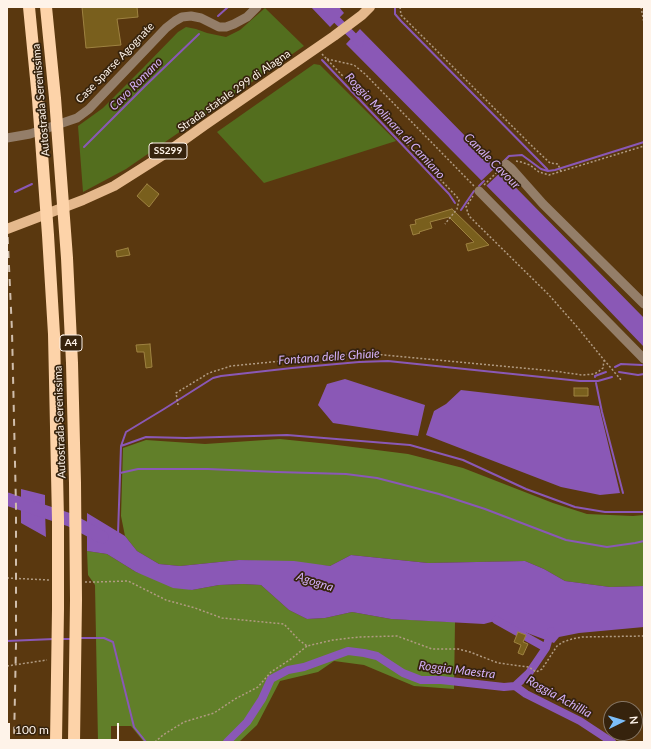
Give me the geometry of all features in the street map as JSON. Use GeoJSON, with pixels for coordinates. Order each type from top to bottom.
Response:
{"type":"FeatureCollection","features":[{"type":"Feature","properties":{"kind":"highway","name":"Autostrada Serenissima"},"geometry":{"type":"LineString","coordinates":[[29,7],[38,99],[54,334],[58,520],[58,680],[56,742]]}},
{"type":"Feature","properties":{"kind":"highway","name":"Autostrada Serenissima"},"geometry":{"type":"LineString","coordinates":[[46,7],[55,98],[66,250],[72,363],[76,600],[74,742]]}},
{"type":"Feature","properties":{"kind":"main road","name":"Strada statale 299 di Alagna"},"geometry":{"type":"LineString","coordinates":[[7,229],[83,200],[114,186],[163,155],[205,124],[334,36],[370,7]]}},
{"type":"Feature","properties":{"kind":"street","name":"Case Sparse Agognate"},"geometry":{"type":"LineString","coordinates":[[7,138],[30,134],[77,118],[89,109],[166,28],[182,17],[192,16],[201,18],[220,27],[226,27],[247,17],[257,7]]}},
{"type":"Feature","properties":{"kind":"street"},"geometry":{"type":"LineString","coordinates":[[504,165],[511,168],[549,210],[644,304]]}},
{"type":"Feature","properties":{"kind":"street"},"geometry":{"type":"LineString","coordinates":[[480,190],[644,359]]}},
{"type":"Feature","properties":{"kind":"path"},"geometry":{"type":"LineString","coordinates":[[400,7],[401,15],[534,149],[550,163],[558,164],[561,171]]}},
{"type":"Feature","properties":{"kind":"path"},"geometry":{"type":"LineString","coordinates":[[641,7],[644,23]]}},
{"type":"Feature","properties":{"kind":"path"},"geometry":{"type":"LineString","coordinates":[[316,48],[457,197],[459,200],[457,209],[445,224]]}},
{"type":"Feature","properties":{"kind":"path"},"geometry":{"type":"LineString","coordinates":[[327,59],[354,66],[365,74],[480,190]]}},
{"type":"Feature","properties":{"kind":"path"},"geometry":{"type":"LineString","coordinates":[[622,381],[548,294],[469,216],[466,207],[473,197],[504,165],[511,162],[521,162],[530,165],[539,172],[549,175],[644,146]]}},
{"type":"Feature","properties":{"kind":"path"},"geometry":{"type":"LineString","coordinates":[[178,404],[176,393],[209,373],[231,366],[362,353],[582,375],[594,374],[598,372],[603,368],[604,360]]}},
{"type":"Feature","properties":{"kind":"path"},"geometry":{"type":"LineString","coordinates":[[7,578],[51,580]]}},
{"type":"Feature","properties":{"kind":"path"},"geometry":{"type":"LineString","coordinates":[[81,582],[128,581],[166,600],[195,608],[222,618],[284,624],[307,646]]}},
{"type":"Feature","properties":{"kind":"path"},"geometry":{"type":"LineString","coordinates":[[155,742],[163,735],[184,722],[214,713],[235,699],[258,687],[271,672],[307,646],[333,640],[359,637],[397,636],[432,649],[458,649],[498,663],[529,667],[536,672],[542,669],[557,646],[572,639],[582,637],[644,636]]}},
{"type":"Feature","properties":{"kind":"path"},"geometry":{"type":"LineString","coordinates":[[7,666],[47,660]]}},
{"type":"Feature","properties":{"kind":"green space"},"geometry":{"type":"Polygon","coordinates":[[[265,8],[304,46],[126,169],[83,192],[78,126],[103,108],[178,32],[186,27],[226,37],[240,30],[265,8]]]}},
{"type":"Feature","properties":{"kind":"green space"},"geometry":{"type":"Polygon","coordinates":[[[314,64],[320,65],[396,141],[264,183],[217,132],[314,64]]]}},
{"type":"Feature","properties":{"kind":"green space"},"geometry":{"type":"Polygon","coordinates":[[[280,439],[408,454],[463,468],[553,503],[587,514],[644,515],[644,586],[610,587],[565,581],[544,569],[525,561],[428,563],[351,555],[330,566],[239,560],[180,566],[159,564],[137,551],[125,536],[121,516],[123,448],[146,440],[205,444],[280,439]]]}},
{"type":"Feature","properties":{"kind":"green space"},"geometry":{"type":"Polygon","coordinates":[[[87,551],[107,554],[136,572],[192,590],[219,585],[261,585],[289,610],[307,619],[325,618],[352,612],[391,619],[455,622],[454,689],[414,686],[364,665],[334,661],[318,672],[280,681],[257,725],[239,742],[144,742],[131,726],[111,726],[111,742],[98,742],[95,585],[88,575],[87,551]]]}},
{"type":"Feature","properties":{"kind":"water"},"geometry":{"type":"Polygon","coordinates":[[[311,7],[339,7],[344,13],[330,27],[311,7]]]}},
{"type":"Feature","properties":{"kind":"water"},"geometry":{"type":"Polygon","coordinates":[[[360,29],[644,318],[644,347],[575,275],[346,44],[360,29]]]}},
{"type":"Feature","properties":{"kind":"water"},"geometry":{"type":"Polygon","coordinates":[[[345,379],[425,405],[418,436],[333,423],[318,405],[327,384],[345,379]]]}},
{"type":"Feature","properties":{"kind":"water"},"geometry":{"type":"Polygon","coordinates":[[[461,390],[599,406],[620,493],[600,495],[561,487],[426,435],[434,411],[446,404],[461,390]]]}},
{"type":"Feature","properties":{"kind":"water"},"geometry":{"type":"Polygon","coordinates":[[[21,489],[45,495],[46,537],[21,523],[21,489]]]}},
{"type":"Feature","properties":{"kind":"water"},"geometry":{"type":"Polygon","coordinates":[[[87,513],[125,536],[137,551],[159,564],[180,566],[239,560],[294,561],[330,566],[351,555],[428,563],[525,561],[544,569],[565,581],[610,587],[644,586],[644,627],[579,633],[559,637],[554,643],[495,621],[484,624],[391,619],[352,612],[325,618],[307,619],[289,610],[261,585],[219,585],[192,590],[173,588],[136,572],[107,554],[87,551],[87,513]]]}},
{"type":"Feature","properties":{"kind":"pier"},"geometry":{"type":"Polygon","coordinates":[[[497,166],[502,171],[485,187],[480,182],[497,166]]]}},
{"type":"Feature","properties":{"kind":"pier"},"geometry":{"type":"Polygon","coordinates":[[[21,487],[21,525],[19,523],[19,489],[21,487]]]}},
{"type":"Feature","properties":{"kind":"pier"},"geometry":{"type":"Polygon","coordinates":[[[45,493],[47,495],[48,537],[46,539],[45,493]]]}},
{"type":"Feature","properties":{"kind":"pier"},"geometry":{"type":"Polygon","coordinates":[[[85,511],[87,511],[87,554],[85,552],[85,511]]]}},
{"type":"Feature","properties":{"kind":"building"},"geometry":{"type":"Polygon","coordinates":[[[82,7],[137,7],[138,17],[117,19],[121,45],[86,48],[82,7]]]}},
{"type":"Feature","properties":{"kind":"building"},"geometry":{"type":"Polygon","coordinates":[[[147,184],[159,194],[149,207],[137,196],[147,184]]]}},
{"type":"Feature","properties":{"kind":"building"},"geometry":{"type":"Polygon","coordinates":[[[452,209],[489,245],[468,251],[466,244],[474,242],[449,217],[430,222],[432,228],[413,235],[410,225],[416,224],[415,220],[452,209]]]}},
{"type":"Feature","properties":{"kind":"building"},"geometry":{"type":"Polygon","coordinates":[[[128,248],[130,255],[117,257],[116,251],[128,248]]]}},
{"type":"Feature","properties":{"kind":"building"},"geometry":{"type":"Polygon","coordinates":[[[150,344],[152,367],[146,368],[144,352],[137,352],[136,345],[150,344]]]}},
{"type":"Feature","properties":{"kind":"building"},"geometry":{"type":"Polygon","coordinates":[[[574,388],[588,388],[588,396],[574,396],[574,388]]]}},
{"type":"Feature","properties":{"kind":"building"},"geometry":{"type":"Polygon","coordinates":[[[518,632],[526,635],[523,642],[528,644],[523,655],[518,653],[521,645],[514,642],[518,632]]]}},
{"type":"Feature","properties":{"kind":"waterway","name":"Cavo Romano"},"geometry":{"type":"LineString","coordinates":[[218,16],[228,7]]}},
{"type":"Feature","properties":{"kind":"waterway","name":"Canale Cavour"},"geometry":{"type":"LineString","coordinates":[[324,7],[360,43]]}},
{"type":"Feature","properties":{"kind":"waterway"},"geometry":{"type":"LineString","coordinates":[[395,7],[395,14],[401,21],[548,171]]}},
{"type":"Feature","properties":{"kind":"waterway","name":"Cavo Romano"},"geometry":{"type":"LineString","coordinates":[[84,147],[199,34]]}},
{"type":"Feature","properties":{"kind":"waterway","name":"Roggia Molinara di Camiano"},"geometry":{"type":"LineString","coordinates":[[322,60],[449,194],[455,203]]}},
{"type":"Feature","properties":{"kind":"waterway","name":"Roggia Molinara di Camiano"},"geometry":{"type":"LineString","coordinates":[[496,169],[509,156],[522,155],[541,169],[548,171],[555,170],[644,142]]}},
{"type":"Feature","properties":{"kind":"waterway","name":"Roggia Molinara di Camiano"},"geometry":{"type":"LineString","coordinates":[[479,186],[484,181]]}},
{"type":"Feature","properties":{"kind":"waterway","name":"Cavo Romano"},"geometry":{"type":"LineString","coordinates":[[15,192],[32,184]]}},
{"type":"Feature","properties":{"kind":"waterway","name":"Roggia Molinara di Camiano"},"geometry":{"type":"LineString","coordinates":[[461,210],[474,191]]}},
{"type":"Feature","properties":{"kind":"waterway","name":"Fontana delle Ghiaie"},"geometry":{"type":"LineString","coordinates":[[118,534],[121,446],[126,432],[213,378],[292,368],[388,361],[580,381],[598,381],[612,377]]}},
{"type":"Feature","properties":{"kind":"waterway"},"geometry":{"type":"LineString","coordinates":[[615,367],[621,364],[642,365]]}},
{"type":"Feature","properties":{"kind":"waterway"},"geometry":{"type":"LineString","coordinates":[[595,377],[606,372]]}},
{"type":"Feature","properties":{"kind":"waterway","name":"Fontana delle Ghiaie"},"geometry":{"type":"LineString","coordinates":[[619,372],[638,375],[644,374]]}},
{"type":"Feature","properties":{"kind":"waterway"},"geometry":{"type":"LineString","coordinates":[[596,383],[623,493]]}},
{"type":"Feature","properties":{"kind":"waterway"},"geometry":{"type":"LineString","coordinates":[[121,446],[146,437],[186,438],[287,435],[410,445],[463,460],[526,489],[575,507],[605,512],[644,512]]}},
{"type":"Feature","properties":{"kind":"waterway"},"geometry":{"type":"LineString","coordinates":[[120,473],[138,469],[208,469],[346,474],[377,478],[439,494],[485,509],[566,540],[607,547],[644,541]]}},
{"type":"Feature","properties":{"kind":"waterway","name":"Agogna"},"geometry":{"type":"LineString","coordinates":[[7,499],[70,520],[102,537]]}},
{"type":"Feature","properties":{"kind":"waterway"},"geometry":{"type":"LineString","coordinates":[[496,620],[546,648]]}},
{"type":"Feature","properties":{"kind":"waterway","name":"Roggia Maestra"},"geometry":{"type":"LineString","coordinates":[[227,742],[247,722],[262,699],[271,679],[288,670],[304,667],[348,651],[377,656],[403,673],[421,680],[441,680],[504,687],[515,686],[529,673],[546,648],[551,631]]}},
{"type":"Feature","properties":{"kind":"waterway"},"geometry":{"type":"LineString","coordinates":[[80,638],[104,638],[113,642],[134,727],[146,742]]}},
{"type":"Feature","properties":{"kind":"waterway"},"geometry":{"type":"LineString","coordinates":[[7,641],[54,639]]}},
{"type":"Feature","properties":{"kind":"waterway"},"geometry":{"type":"LineString","coordinates":[[62,639],[72,639]]}},
{"type":"Feature","properties":{"kind":"waterway","name":"Roggia Achillia"},"geometry":{"type":"LineString","coordinates":[[515,686],[526,694],[580,721],[612,742]]}},
{"type":"Feature","properties":{"kind":"railway"},"geometry":{"type":"LineString","coordinates":[[7,223],[12,331],[16,507],[14,742]]}}]}
